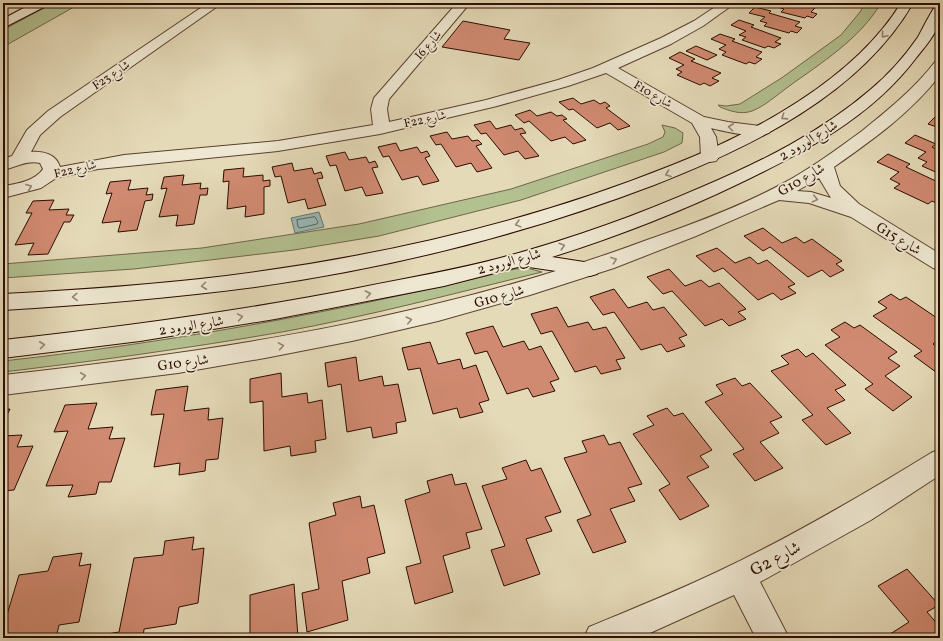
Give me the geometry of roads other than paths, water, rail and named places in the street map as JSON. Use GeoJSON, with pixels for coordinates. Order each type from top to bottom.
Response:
{"type":"FeatureCollection","features":[{"type":"Feature","properties":{"kind":"street"},"geometry":{"type":"LineString","coordinates":[[3,24],[42,3]]}},
{"type":"Feature","properties":{"kind":"street","name":"F23 شارع"},"geometry":{"type":"LineString","coordinates":[[11,162],[33,133],[54,114],[216,3]]}},
{"type":"Feature","properties":{"kind":"street","name":"I6 شارع"},"geometry":{"type":"LineString","coordinates":[[382,128],[379,109],[380,103],[386,93],[464,3]]}},
{"type":"Feature","properties":{"kind":"street","name":"F22 شارع"},"geometry":{"type":"LineString","coordinates":[[3,192],[21,190],[30,187],[47,168],[255,149],[382,128],[508,99],[607,67],[667,40],[708,18],[729,3]]}},
{"type":"Feature","properties":{"kind":"street"},"geometry":{"type":"LineString","coordinates":[[3,302],[108,295],[257,280],[330,268],[466,238],[550,214],[638,185],[710,157],[763,130],[811,99],[859,61],[892,26],[907,3]]}},
{"type":"Feature","properties":{"kind":"street","name":"شارع الورود 2"},"geometry":{"type":"LineString","coordinates":[[3,349],[88,340],[197,325],[309,306],[420,283],[521,259],[606,231],[680,204],[754,171],[822,133],[872,95],[892,77],[920,43],[935,20],[940,8]]}},
{"type":"Feature","properties":{"kind":"street","name":"G10 شارع"},"geometry":{"type":"LineString","coordinates":[[3,385],[245,353],[341,335],[446,311],[513,293],[590,269],[728,216],[777,194],[804,179],[825,166],[889,117],[915,93],[940,65]]}},
{"type":"Feature","properties":{"kind":"street","name":"F10 شارع"},"geometry":{"type":"LineString","coordinates":[[607,67],[699,120],[728,127],[763,130]]}},
{"type":"Feature","properties":{"kind":"street"},"geometry":{"type":"LineString","coordinates":[[391,88],[388,100],[395,109],[430,118]]}},
{"type":"Feature","properties":{"kind":"street"},"geometry":{"type":"LineString","coordinates":[[699,120],[708,137],[710,144],[710,157]]}},
{"type":"Feature","properties":{"kind":"street","name":"F22 شارع"},"geometry":{"type":"LineString","coordinates":[[11,162],[35,157],[47,168]]}},
{"type":"Feature","properties":{"kind":"street","name":"G15 شارع"},"geometry":{"type":"LineString","coordinates":[[825,166],[825,175],[830,184],[847,204],[858,213],[940,263]]}},
{"type":"Feature","properties":{"kind":"street","name":"G15 شارع"},"geometry":{"type":"LineString","coordinates":[[777,194],[796,195],[826,202],[858,213]]}},
{"type":"Feature","properties":{"kind":"street"},"geometry":{"type":"LineString","coordinates":[[521,259],[590,269]]}},
{"type":"Feature","properties":{"kind":"street","name":"G2 شارع"},"geometry":{"type":"LineString","coordinates":[[600,638],[642,622],[741,577],[851,517],[940,461]]}},
{"type":"Feature","properties":{"kind":"street"},"geometry":{"type":"LineString","coordinates":[[741,577],[773,638]]}},
{"type":"Feature","properties":{"kind":"water"},"geometry":{"type":"Polygon","coordinates":[[[319,212],[324,227],[295,233],[291,218],[319,212]]]}}]}
